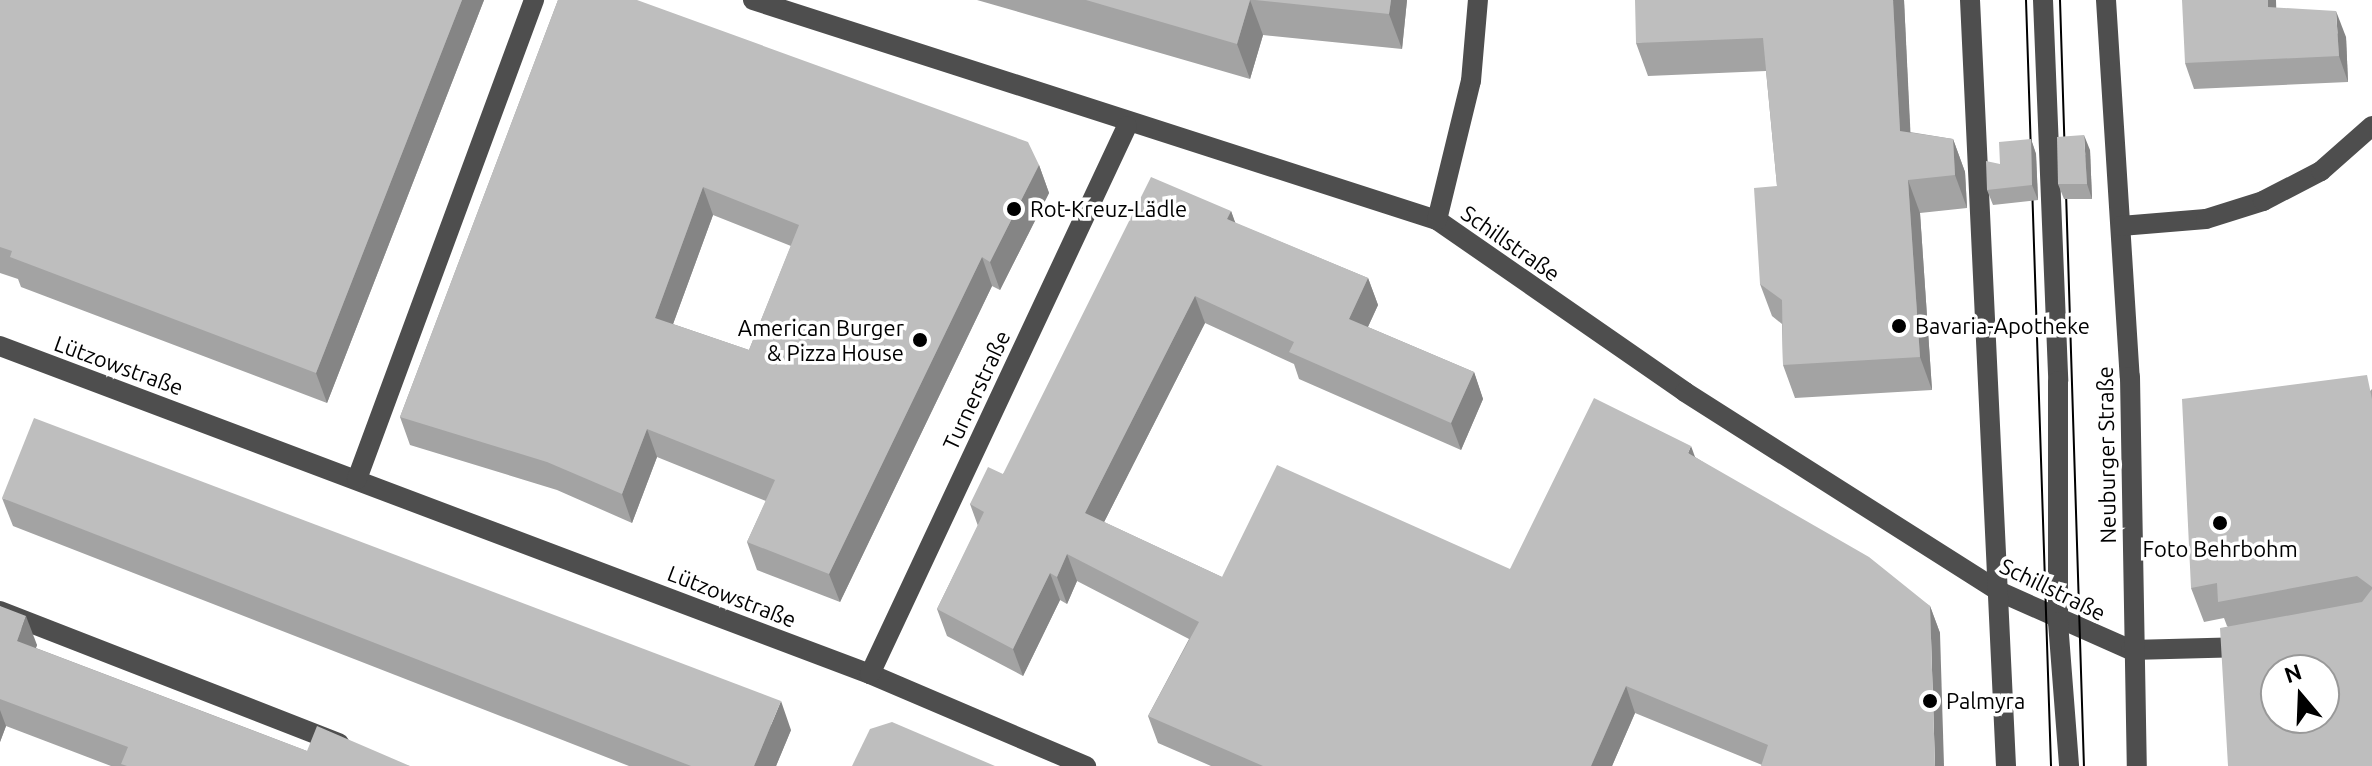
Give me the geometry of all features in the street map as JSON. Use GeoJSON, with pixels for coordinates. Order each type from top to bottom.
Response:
{"type":"FeatureCollection","features":[{"type":"Feature","properties":{"kind":"street"},"geometry":{"type":"LineString","coordinates":[[357,479],[534,0]]}},
{"type":"Feature","properties":{"kind":"street","name":"Schillstraße"},"geometry":{"type":"LineString","coordinates":[[753,0],[1127,126],[1437,220],[1661,376],[1998,591],[2058,622],[2131,650],[2206,653],[2263,644]]}},
{"type":"Feature","properties":{"kind":"street"},"geometry":{"type":"LineString","coordinates":[[1437,220],[1471,81],[1478,0]]}},
{"type":"Feature","properties":{"kind":"street"},"geometry":{"type":"LineString","coordinates":[[1970,0],[2006,766]]}},
{"type":"Feature","properties":{"kind":"street"},"geometry":{"type":"LineString","coordinates":[[2043,0],[2058,381],[2058,622],[2069,766]]}},
{"type":"Feature","properties":{"kind":"street","name":"Neuburger Straße"},"geometry":{"type":"LineString","coordinates":[[2106,0],[2121,226],[2131,650],[2137,766]]}},
{"type":"Feature","properties":{"kind":"street","name":"Turnerstraße"},"geometry":{"type":"LineString","coordinates":[[870,674],[1127,126]]}},
{"type":"Feature","properties":{"kind":"street"},"geometry":{"type":"LineString","coordinates":[[2121,226],[2206,219],[2263,201],[2321,171],[2372,126]]}},
{"type":"Feature","properties":{"kind":"street","name":"Lützowstraße"},"geometry":{"type":"LineString","coordinates":[[0,346],[870,674],[1086,766]]}},
{"type":"Feature","properties":{"kind":"street"},"geometry":{"type":"LineString","coordinates":[[0,611],[354,749]]}},
{"type":"Feature","properties":{"kind":"building"},"geometry":{"type":"Polygon","coordinates":[[[0,0],[462,0],[316,373],[10,257],[12,251],[0,247],[0,0]]]}},
{"type":"Feature","properties":{"kind":"building"},"geometry":{"type":"Polygon","coordinates":[[[558,0],[637,0],[1028,142],[1039,165],[990,262],[982,257],[829,574],[747,542],[775,480],[647,429],[622,494],[547,462],[400,417],[558,0]],[[703,187],[655,318],[749,350],[799,225],[703,187]]]}},
{"type":"Feature","properties":{"kind":"building"},"geometry":{"type":"Polygon","coordinates":[[[1086,0],[1250,0],[1237,44],[1086,0]]]}},
{"type":"Feature","properties":{"kind":"building"},"geometry":{"type":"Polygon","coordinates":[[[1255,0],[1391,0],[1389,14],[1255,0]]]}},
{"type":"Feature","properties":{"kind":"building"},"geometry":{"type":"Polygon","coordinates":[[[1635,0],[1893,0],[1900,131],[1953,139],[1955,175],[1908,180],[1920,357],[1783,365],[1782,300],[1760,284],[1754,188],[1777,186],[1763,38],[1636,43],[1635,0]]]}},
{"type":"Feature","properties":{"kind":"building"},"geometry":{"type":"Polygon","coordinates":[[[2182,0],[2268,0],[2268,7],[2336,11],[2339,56],[2185,63],[2182,0]]]}},
{"type":"Feature","properties":{"kind":"building"},"geometry":{"type":"Polygon","coordinates":[[[2084,135],[2087,184],[2058,184],[2057,137],[2084,135]]]}},
{"type":"Feature","properties":{"kind":"building"},"geometry":{"type":"Polygon","coordinates":[[[2031,139],[2032,185],[1987,190],[1986,161],[2000,164],[1999,142],[2031,139]]]}},
{"type":"Feature","properties":{"kind":"building"},"geometry":{"type":"Polygon","coordinates":[[[1151,177],[1231,211],[1227,219],[1368,278],[1349,319],[1474,372],[1451,423],[1289,352],[1294,342],[1195,296],[1085,513],[1222,577],[1277,465],[1510,569],[1594,398],[1691,446],[1688,453],[1869,557],[1930,606],[1935,766],[1761,766],[1768,745],[1626,686],[1591,766],[1263,766],[1148,716],[1199,622],[1067,554],[1057,577],[1050,573],[1013,649],[937,609],[984,512],[970,504],[988,467],[1003,474],[1151,177]]]}},
{"type":"Feature","properties":{"kind":"building"},"geometry":{"type":"Polygon","coordinates":[[[2367,375],[2372,399],[2372,587],[2357,576],[2218,602],[2217,583],[2191,588],[2182,399],[2367,375]]]}},
{"type":"Feature","properties":{"kind":"building"},"geometry":{"type":"Polygon","coordinates":[[[34,418],[781,701],[754,766],[691,766],[2,498],[34,418]]]}},
{"type":"Feature","properties":{"kind":"building"},"geometry":{"type":"Polygon","coordinates":[[[2372,589],[2372,766],[2228,766],[2220,628],[2362,602],[2372,589]]]}},
{"type":"Feature","properties":{"kind":"building"},"geometry":{"type":"Polygon","coordinates":[[[0,606],[26,616],[17,641],[307,751],[317,726],[410,766],[121,764],[128,747],[0,699],[0,606]]]}},
{"type":"Feature","properties":{"kind":"building"},"geometry":{"type":"Polygon","coordinates":[[[892,722],[995,766],[852,766],[870,729],[892,722]]]}},
{"type":"Feature","properties":{"kind":"tram line"},"geometry":{"type":"LineString","coordinates":[[2026,0],[2051,766]]}},
{"type":"Feature","properties":{"kind":"tram line"},"geometry":{"type":"LineString","coordinates":[[2060,0],[2084,766]]}},
{"type":"Feature","properties":{"kind":"place","name":"Rot-Kreuz-Lädle"},"geometry":{"type":"Point","coordinates":[1014,209]}},
{"type":"Feature","properties":{"kind":"place","name":"Bavaria-Apotheke"},"geometry":{"type":"Point","coordinates":[1899,326]}},
{"type":"Feature","properties":{"kind":"place","name":"American Burger & Pizza House"},"geometry":{"type":"Point","coordinates":[920,340]}},
{"type":"Feature","properties":{"kind":"place","name":"Foto Behrbohm"},"geometry":{"type":"Point","coordinates":[2220,523]}},
{"type":"Feature","properties":{"kind":"place","name":"Palmyra"},"geometry":{"type":"Point","coordinates":[1930,701]}}]}
